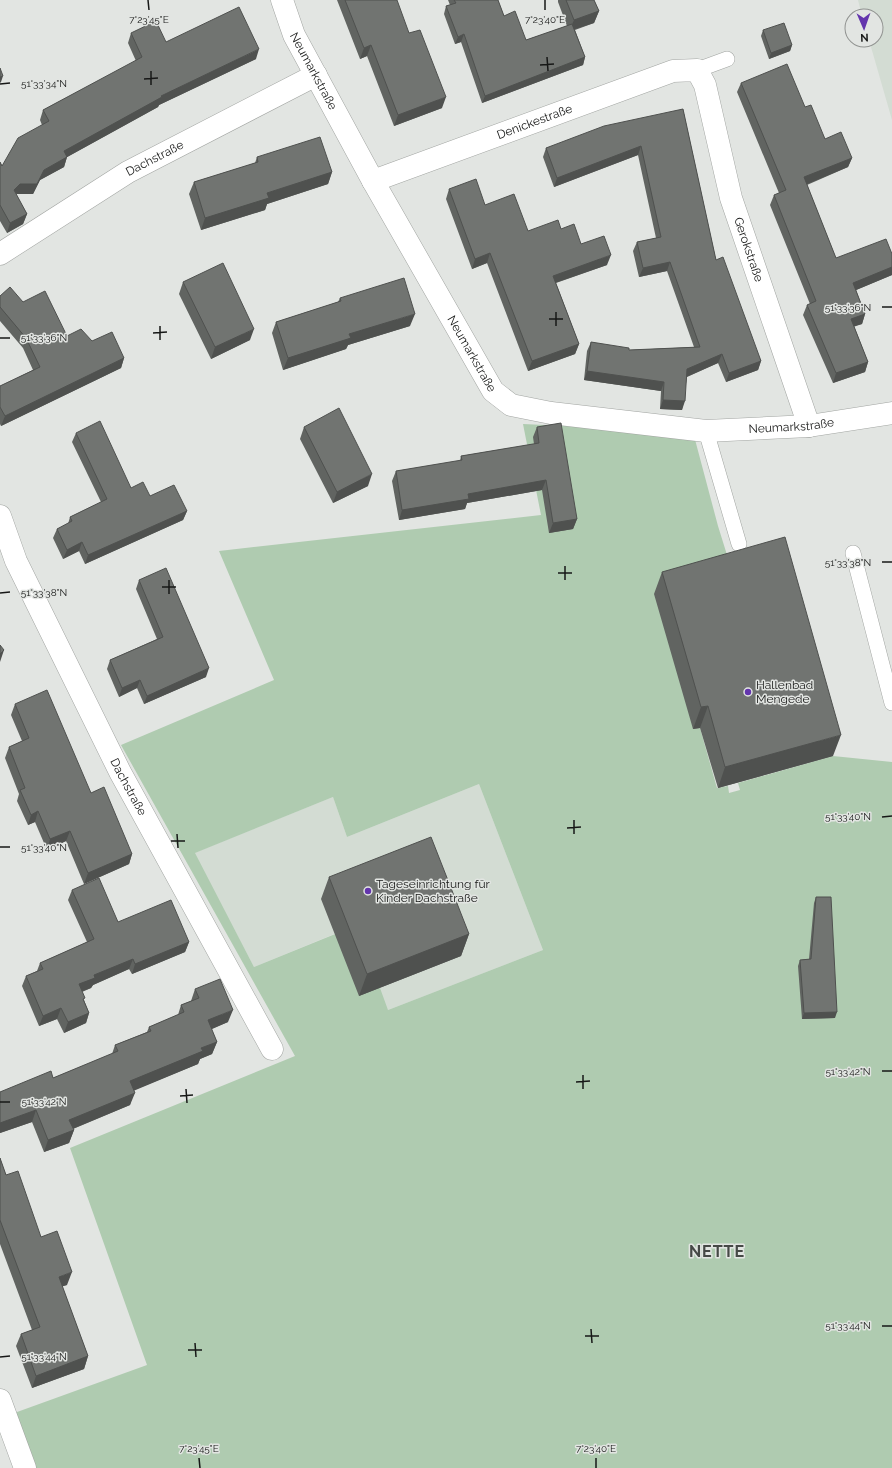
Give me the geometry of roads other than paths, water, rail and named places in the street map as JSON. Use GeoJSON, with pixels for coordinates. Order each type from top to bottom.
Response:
{"type":"FeatureCollection","features":[{"type":"Feature","properties":{"kind":"street","name":"Neumarkstraße"},"geometry":{"type":"LineString","coordinates":[[282,0],[294,35],[373,181],[493,391],[511,405],[551,413],[706,431],[809,426],[892,413]]}},
{"type":"Feature","properties":{"kind":"street","name":"Denickestraße"},"geometry":{"type":"LineString","coordinates":[[373,181],[673,71],[697,70]]}},
{"type":"Feature","properties":{"kind":"street","name":"Gerokstraße"},"geometry":{"type":"LineString","coordinates":[[697,70],[705,85],[732,198],[809,426]]}},
{"type":"Feature","properties":{"kind":"street","name":"Dachstraße"},"geometry":{"type":"LineString","coordinates":[[0,254],[128,172],[316,75]]}},
{"type":"Feature","properties":{"kind":"street","name":"Dachstraße"},"geometry":{"type":"LineString","coordinates":[[0,516],[16,561],[120,772],[272,1049]]}},
{"type":"Feature","properties":{"kind":"street"},"geometry":{"type":"LineString","coordinates":[[0,1400],[26,1468]]}},
{"type":"Feature","properties":{"kind":"lane"},"geometry":{"type":"LineString","coordinates":[[697,70],[727,59]]}},
{"type":"Feature","properties":{"kind":"lane"},"geometry":{"type":"LineString","coordinates":[[706,431],[739,544]]}},
{"type":"Feature","properties":{"kind":"lane"},"geometry":{"type":"LineString","coordinates":[[853,553],[892,703]]}},
{"type":"Feature","properties":{"kind":"place","name":"Hallenbad Mengede"},"geometry":{"type":"Point","coordinates":[748,692]}},
{"type":"Feature","properties":{"kind":"place","name":"Tageseinrichtung für Kinder Dachstraße"},"geometry":{"type":"Point","coordinates":[368,891]}},
{"type":"Feature","properties":{"kind":"district","name":"NETTE"},"geometry":{"type":"Point","coordinates":[717,1251]}}]}
